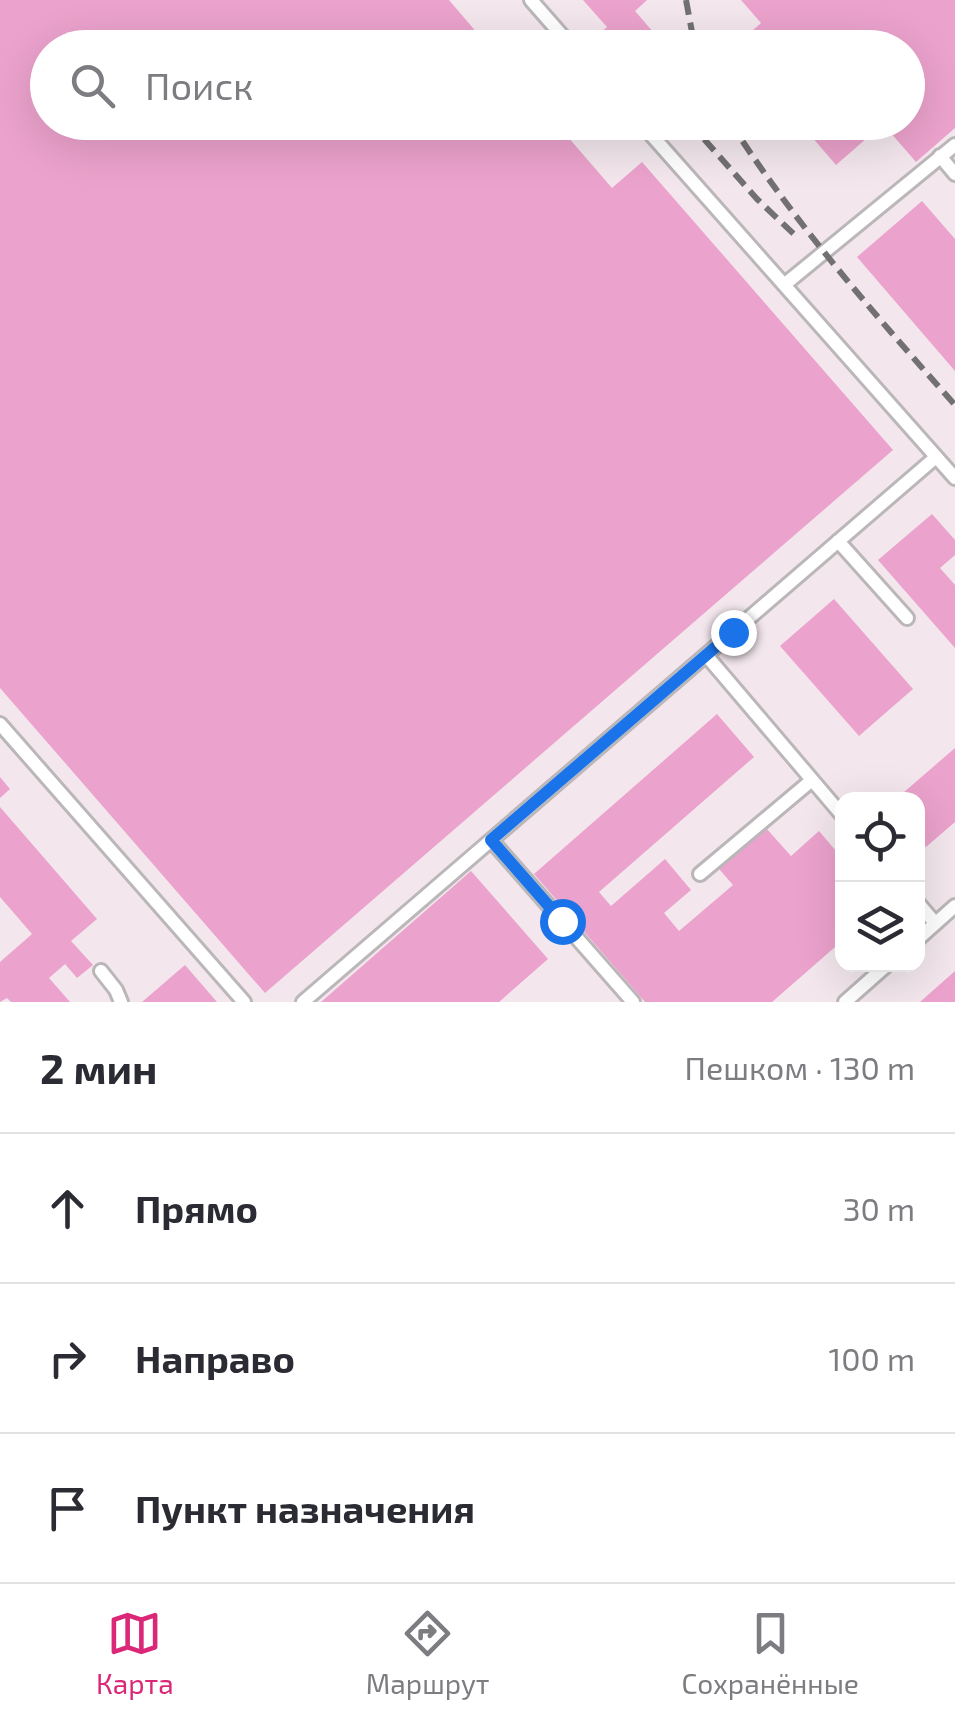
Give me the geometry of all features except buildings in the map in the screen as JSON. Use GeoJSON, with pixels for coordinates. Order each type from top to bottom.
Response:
{"type":"FeatureCollection","features":[{"type":"Feature","properties":{"kind":"lane"},"geometry":{"type":"LineString","coordinates":[[531,0],[558,30]]}},
{"type":"Feature","properties":{"kind":"lane"},"geometry":{"type":"LineString","coordinates":[[656,140],[955,478]]}},
{"type":"Feature","properties":{"kind":"lane"},"geometry":{"type":"LineString","coordinates":[[784,285],[955,145]]}},
{"type":"Feature","properties":{"kind":"lane"},"geometry":{"type":"LineString","coordinates":[[940,156],[955,174]]}},
{"type":"Feature","properties":{"kind":"lane"},"geometry":{"type":"LineString","coordinates":[[303,1002],[936,457]]}},
{"type":"Feature","properties":{"kind":"lane"},"geometry":{"type":"LineString","coordinates":[[838,541],[907,618]]}},
{"type":"Feature","properties":{"kind":"lane"},"geometry":{"type":"LineString","coordinates":[[706,655],[835,807]]}},
{"type":"Feature","properties":{"kind":"lane"},"geometry":{"type":"LineString","coordinates":[[0,724],[244,1002]]}},
{"type":"Feature","properties":{"kind":"lane"},"geometry":{"type":"LineString","coordinates":[[700,874],[812,780]]}},
{"type":"Feature","properties":{"kind":"lane"},"geometry":{"type":"LineString","coordinates":[[491,840],[633,1002]]}},
{"type":"Feature","properties":{"kind":"lane"},"geometry":{"type":"LineString","coordinates":[[925,932],[955,906]]}},
{"type":"Feature","properties":{"kind":"lane"},"geometry":{"type":"LineString","coordinates":[[925,911],[935,923]]}},
{"type":"Feature","properties":{"kind":"lane"},"geometry":{"type":"LineString","coordinates":[[101,971],[121,1002]]}},
{"type":"Feature","properties":{"kind":"lane"},"geometry":{"type":"LineString","coordinates":[[845,1002],[879,972]]}},
{"type":"Feature","properties":{"kind":"shaded area"},"geometry":{"type":"Polygon","coordinates":[[[0,0],[955,0],[955,1002],[0,1002],[0,0]]]}},
{"type":"Feature","properties":{"kind":"railway"},"geometry":{"type":"LineString","coordinates":[[686,0],[692,30]]}},
{"type":"Feature","properties":{"kind":"railway"},"geometry":{"type":"LineString","coordinates":[[705,140],[799,239]]}},
{"type":"Feature","properties":{"kind":"railway"},"geometry":{"type":"LineString","coordinates":[[742,140],[809,233],[955,405]]}},
{"type":"Feature","properties":{"kind":"route"},"geometry":{"type":"LineString","coordinates":[[562,921],[491,840],[733,632]]}}]}
